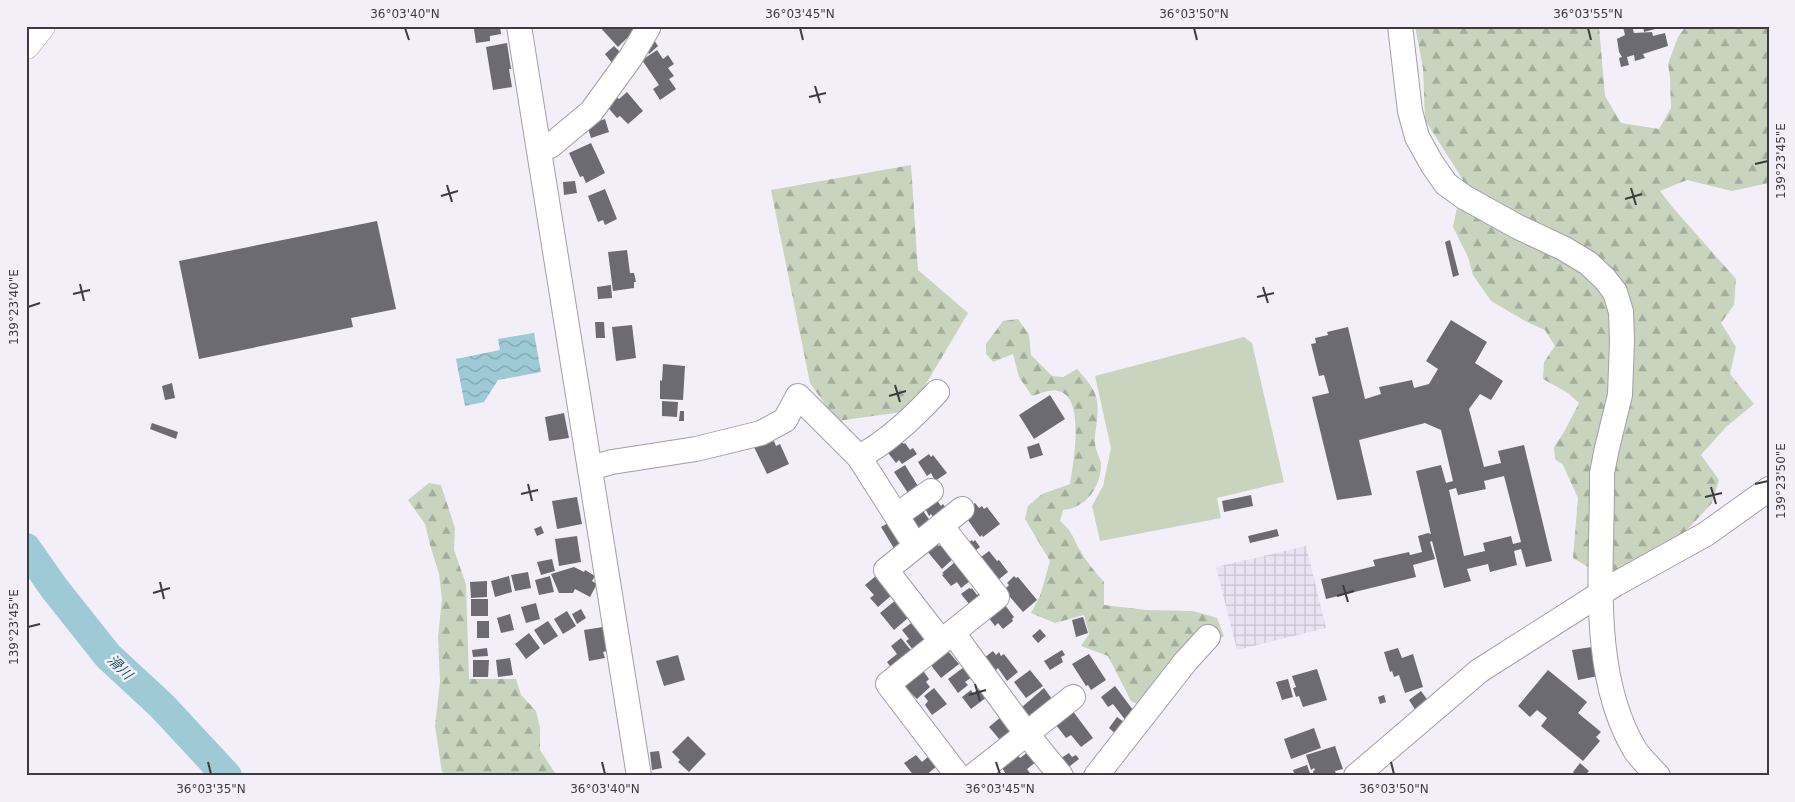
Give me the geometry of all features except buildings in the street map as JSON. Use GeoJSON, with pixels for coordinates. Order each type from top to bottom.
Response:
{"type":"FeatureCollection","features":[{"type":"Feature","properties":{"kind":"main road"},"geometry":{"type":"LineString","coordinates":[[26,45],[41,26]]}},
{"type":"Feature","properties":{"kind":"street"},"geometry":{"type":"LineString","coordinates":[[519,26],[640,776]]}},
{"type":"Feature","properties":{"kind":"street"},"geometry":{"type":"LineString","coordinates":[[1400,26],[1410,111],[1418,137],[1432,164],[1446,184],[1464,197],[1518,228],[1564,248],[1588,263],[1605,279],[1615,292],[1621,312],[1620,395],[1606,448],[1602,472],[1601,631],[1617,712],[1636,752],[1658,776]]}},
{"type":"Feature","properties":{"kind":"street"},"geometry":{"type":"LineString","coordinates":[[539,148],[550,146],[591,112],[631,57],[648,28]]}},
{"type":"Feature","properties":{"kind":"street"},"geometry":{"type":"LineString","coordinates":[[859,457],[894,434],[917,414],[937,392]]}},
{"type":"Feature","properties":{"kind":"street"},"geometry":{"type":"LineString","coordinates":[[590,468],[612,462],[696,449],[761,433],[785,420],[798,396],[859,457],[915,546]]}},
{"type":"Feature","properties":{"kind":"street"},"geometry":{"type":"LineString","coordinates":[[1356,776],[1479,671],[1602,594],[1706,534],[1769,489]]}},
{"type":"Feature","properties":{"kind":"street"},"geometry":{"type":"LineString","coordinates":[[897,515],[931,491]]}},
{"type":"Feature","properties":{"kind":"street"},"geometry":{"type":"LineString","coordinates":[[962,509],[942,527],[886,570],[947,637],[1061,776]]}},
{"type":"Feature","properties":{"kind":"street"},"geometry":{"type":"LineString","coordinates":[[942,527],[997,597],[888,684],[958,776]]}},
{"type":"Feature","properties":{"kind":"street"},"geometry":{"type":"LineString","coordinates":[[1096,776],[1186,660],[1208,637]]}},
{"type":"Feature","properties":{"kind":"street"},"geometry":{"type":"LineString","coordinates":[[973,776],[1073,697]]}},
{"type":"Feature","properties":{"kind":"shaded area"},"geometry":{"type":"Polygon","coordinates":[[[1306,546],[1326,628],[1237,650],[1216,567],[1306,546]]]}},
{"type":"Feature","properties":{"kind":"green space"},"geometry":{"type":"Polygon","coordinates":[[[1415,26],[1599,26],[1605,96],[1621,123],[1659,129],[1671,108],[1668,64],[1678,37],[1686,26],[1769,26],[1769,183],[1732,191],[1687,180],[1660,191],[1736,279],[1734,305],[1721,323],[1736,347],[1730,374],[1754,404],[1726,427],[1701,455],[1719,480],[1712,503],[1685,532],[1661,549],[1608,579],[1573,558],[1578,498],[1563,465],[1555,459],[1554,447],[1579,403],[1568,393],[1543,379],[1544,362],[1555,346],[1545,330],[1491,301],[1473,275],[1468,257],[1453,227],[1463,180],[1425,120],[1423,68],[1415,26]]]}},
{"type":"Feature","properties":{"kind":"green space"},"geometry":{"type":"Polygon","coordinates":[[[911,165],[918,270],[968,313],[910,411],[837,421],[810,383],[771,190],[911,165]]]}},
{"type":"Feature","properties":{"kind":"green space"},"geometry":{"type":"Polygon","coordinates":[[[1018,319],[1029,335],[1031,355],[1052,376],[1063,377],[1077,369],[1091,386],[1096,397],[1098,410],[1095,439],[1101,464],[1098,481],[1091,495],[1085,501],[1063,510],[1060,521],[1069,530],[1093,570],[1104,582],[1104,605],[1146,610],[1193,611],[1217,618],[1224,636],[1210,646],[1155,712],[1131,701],[1108,656],[1081,646],[1089,634],[1084,615],[1055,623],[1031,613],[1040,596],[1050,561],[1025,519],[1028,506],[1042,494],[1070,484],[1076,432],[1072,405],[1067,396],[1055,391],[1032,396],[1019,377],[1013,354],[993,362],[986,354],[986,344],[1003,321],[1018,319]]]}},
{"type":"Feature","properties":{"kind":"green space"},"geometry":{"type":"Polygon","coordinates":[[[1244,337],[1252,343],[1284,482],[1217,498],[1221,518],[1100,541],[1092,506],[1103,486],[1111,448],[1095,376],[1244,337]]]}},
{"type":"Feature","properties":{"kind":"green space"},"geometry":{"type":"Polygon","coordinates":[[[429,483],[441,485],[455,528],[454,550],[466,584],[469,679],[516,679],[521,695],[536,711],[540,728],[540,750],[557,776],[451,776],[442,772],[435,726],[440,682],[438,637],[442,599],[439,574],[425,524],[408,500],[429,483]]]}},
{"type":"Feature","properties":{"kind":"water"},"geometry":{"type":"Polygon","coordinates":[[[534,333],[541,372],[498,380],[484,402],[465,406],[456,359],[500,350],[498,339],[534,333]]]}},
{"type":"Feature","properties":{"kind":"waterway","name":"滑川"},"geometry":{"type":"LineString","coordinates":[[26,548],[54,588],[108,656],[162,706],[227,776]]}}]}
